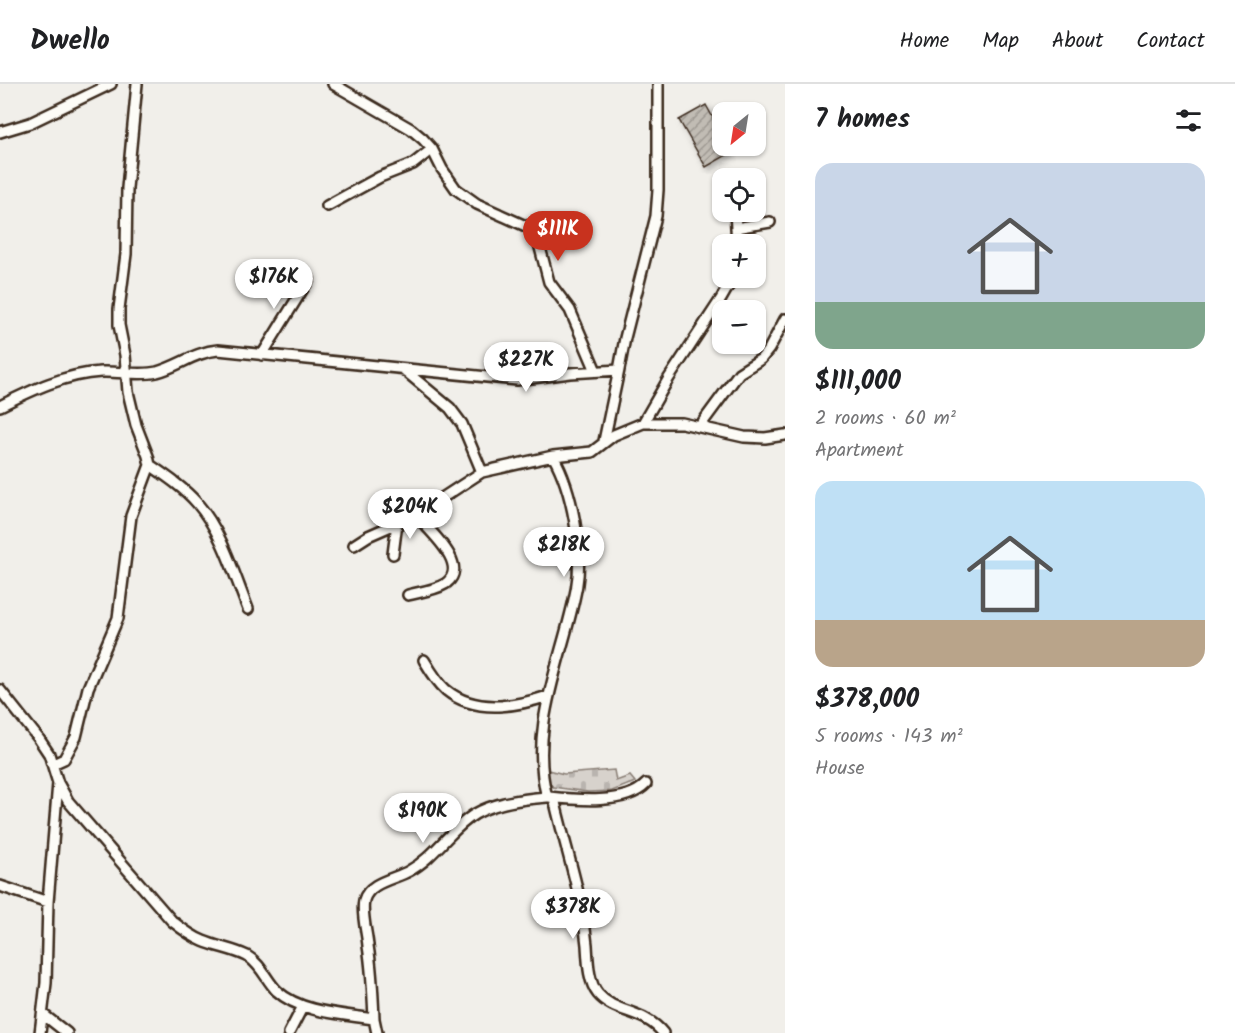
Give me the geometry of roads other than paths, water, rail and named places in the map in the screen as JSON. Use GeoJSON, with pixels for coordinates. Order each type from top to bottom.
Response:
{"type":"FeatureCollection","features":[{"type":"Feature","properties":{"kind":"street"},"geometry":{"type":"LineString","coordinates":[[0,132],[30,123],[111,84]]}},
{"type":"Feature","properties":{"kind":"street"},"geometry":{"type":"LineString","coordinates":[[53,764],[64,759],[76,737],[88,688],[118,618],[131,516],[150,465],[136,425],[128,392],[119,325],[126,254],[127,188],[137,84]]}},
{"type":"Feature","properties":{"kind":"street"},"geometry":{"type":"LineString","coordinates":[[333,84],[411,129],[432,149],[456,189],[477,204],[530,228],[537,236],[549,282],[570,310],[596,371]]}},
{"type":"Feature","properties":{"kind":"street"},"geometry":{"type":"LineString","coordinates":[[604,441],[625,338],[656,216],[658,84]]}},
{"type":"Feature","properties":{"kind":"street"},"geometry":{"type":"LineString","coordinates":[[327,206],[381,177],[413,164],[432,149]]}},
{"type":"Feature","properties":{"kind":"street"},"geometry":{"type":"LineString","coordinates":[[736,222],[736,234]]}},
{"type":"Feature","properties":{"kind":"street"},"geometry":{"type":"LineString","coordinates":[[736,228],[770,222]]}},
{"type":"Feature","properties":{"kind":"street"},"geometry":{"type":"LineString","coordinates":[[262,355],[309,279]]}},
{"type":"Feature","properties":{"kind":"street"},"geometry":{"type":"LineString","coordinates":[[643,423],[727,288]]}},
{"type":"Feature","properties":{"kind":"street"},"geometry":{"type":"LineString","coordinates":[[700,426],[739,373],[761,359],[769,349],[785,319]]}},
{"type":"Feature","properties":{"kind":"street"},"geometry":{"type":"LineString","coordinates":[[0,406],[29,392],[66,379],[99,372],[154,372],[204,351],[218,350],[517,380],[619,370]]}},
{"type":"Feature","properties":{"kind":"street"},"geometry":{"type":"LineString","coordinates":[[403,369],[450,408],[462,424],[482,472]]}},
{"type":"Feature","properties":{"kind":"street"},"geometry":{"type":"LineString","coordinates":[[354,544],[416,515],[482,472],[553,456],[592,452],[614,435],[643,423],[682,423],[744,437],[765,438],[785,435]]}},
{"type":"Feature","properties":{"kind":"street"},"geometry":{"type":"LineString","coordinates":[[553,456],[570,504],[579,562],[577,587],[569,623],[548,696],[543,739],[542,780],[550,797],[585,928],[591,977],[597,992],[610,1005],[638,1013],[658,1026],[663,1033]]}},
{"type":"Feature","properties":{"kind":"street"},"geometry":{"type":"LineString","coordinates":[[150,465],[197,503],[231,564],[248,609]]}},
{"type":"Feature","properties":{"kind":"street"},"geometry":{"type":"LineString","coordinates":[[408,595],[444,584],[453,576],[454,566],[444,548],[416,515]]}},
{"type":"Feature","properties":{"kind":"street"},"geometry":{"type":"LineString","coordinates":[[393,554],[397,523]]}},
{"type":"Feature","properties":{"kind":"street"},"geometry":{"type":"LineString","coordinates":[[424,660],[445,689],[460,699],[474,704],[518,705],[548,696]]}},
{"type":"Feature","properties":{"kind":"street"},"geometry":{"type":"LineString","coordinates":[[0,690],[39,739],[53,764],[58,783],[68,801],[172,921],[204,942],[250,958],[278,991],[303,1006],[374,1019]]}},
{"type":"Feature","properties":{"kind":"street"},"geometry":{"type":"LineString","coordinates":[[40,1033],[44,1014],[48,902],[58,783]]}},
{"type":"Feature","properties":{"kind":"street"},"geometry":{"type":"LineString","coordinates":[[377,1033],[364,912],[365,896],[376,886],[424,862],[457,828],[477,814],[524,798],[612,798],[639,791],[646,784]]}},
{"type":"Feature","properties":{"kind":"street"},"geometry":{"type":"LineString","coordinates":[[0,886],[48,902]]}},
{"type":"Feature","properties":{"kind":"street"},"geometry":{"type":"LineString","coordinates":[[290,1033],[303,1006]]}},
{"type":"Feature","properties":{"kind":"street"},"geometry":{"type":"LineString","coordinates":[[44,1014],[67,1033]]}}]}
